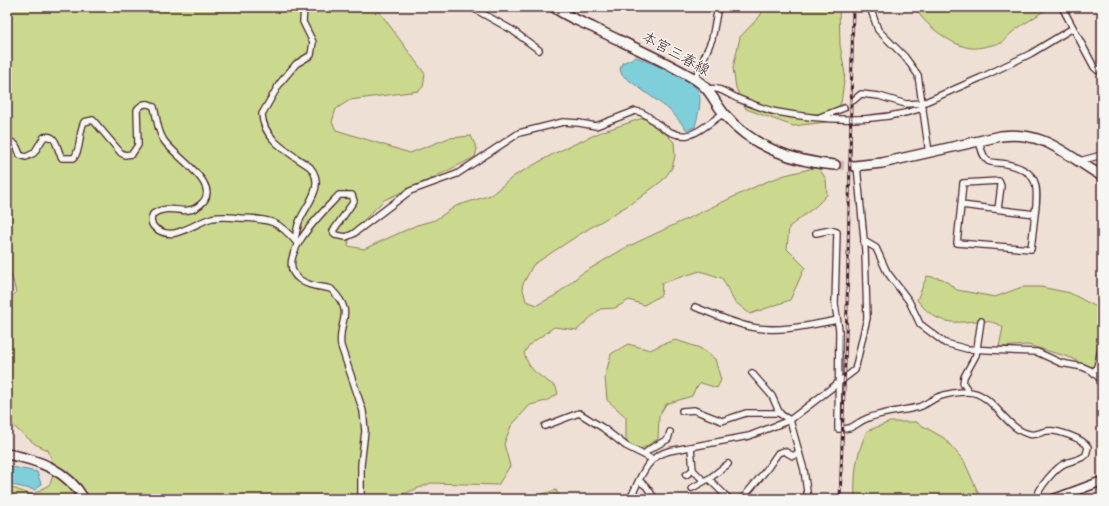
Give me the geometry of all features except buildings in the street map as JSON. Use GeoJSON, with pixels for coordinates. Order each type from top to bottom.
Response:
{"type":"FeatureCollection","features":[{"type":"Feature","properties":{"kind":"main road","name":"本宮三春線"},"geometry":{"type":"LineString","coordinates":[[554,7],[695,79],[708,89],[724,113],[740,131],[765,146],[813,164],[835,166]]}},
{"type":"Feature","properties":{"kind":"main road"},"geometry":{"type":"LineString","coordinates":[[855,166],[1013,135],[1034,137],[1049,143],[1102,176]]}},
{"type":"Feature","properties":{"kind":"main road"},"geometry":{"type":"LineString","coordinates":[[7,454],[31,458],[64,474],[77,487],[84,499]]}},
{"type":"Feature","properties":{"kind":"street"},"geometry":{"type":"LineString","coordinates":[[297,242],[299,222],[316,189],[315,172],[310,166],[274,141],[262,122],[262,114],[276,89],[296,64],[311,55],[313,42],[303,22],[304,7]]}},
{"type":"Feature","properties":{"kind":"street"},"geometry":{"type":"LineString","coordinates":[[471,7],[512,30],[539,50]]}},
{"type":"Feature","properties":{"kind":"street"},"geometry":{"type":"LineString","coordinates":[[695,79],[712,39],[718,7]]}},
{"type":"Feature","properties":{"kind":"street"},"geometry":{"type":"LineString","coordinates":[[870,7],[878,30],[905,57],[918,75],[929,152]]}},
{"type":"Feature","properties":{"kind":"street"},"geometry":{"type":"LineString","coordinates":[[1062,7],[1094,67],[1097,70],[1102,68]]}},
{"type":"Feature","properties":{"kind":"street"},"geometry":{"type":"LineString","coordinates":[[708,89],[714,88],[777,112],[818,118],[872,118],[912,112],[923,105],[1030,54],[1073,28]]}},
{"type":"Feature","properties":{"kind":"street"},"geometry":{"type":"LineString","coordinates":[[854,100],[862,94],[879,96],[906,104],[923,105]]}},
{"type":"Feature","properties":{"kind":"street"},"geometry":{"type":"LineString","coordinates":[[7,142],[12,141],[20,155],[26,157],[34,153],[44,137],[51,136],[55,138],[62,158],[74,158],[80,146],[81,128],[84,122],[93,120],[121,153],[125,155],[132,154],[138,145],[137,110],[140,106],[150,104],[154,107],[158,128],[163,140],[203,179],[207,187],[207,195],[204,201],[192,210],[163,209],[153,214],[152,222],[156,229],[165,234],[185,230],[217,217],[250,218],[268,220],[280,226],[297,242]]}},
{"type":"Feature","properties":{"kind":"street"},"geometry":{"type":"LineString","coordinates":[[818,118],[844,108]]}},
{"type":"Feature","properties":{"kind":"street"},"geometry":{"type":"LineString","coordinates":[[361,499],[361,465],[364,421],[360,401],[341,346],[340,340],[345,320],[344,307],[331,289],[310,286],[298,279],[292,265],[293,251],[297,242],[338,195],[352,194],[354,197],[354,201],[333,231],[335,235],[346,237],[362,228],[410,191],[457,174],[510,138],[526,130],[570,122],[596,126],[635,111],[648,116],[674,135],[684,136],[695,133],[724,113]]}},
{"type":"Feature","properties":{"kind":"street"},"geometry":{"type":"LineString","coordinates":[[979,141],[983,154],[989,161],[1018,166],[1032,175],[1038,193],[1031,249],[957,244],[963,183],[999,181],[1001,186],[998,209]]}},
{"type":"Feature","properties":{"kind":"street"},"geometry":{"type":"LineString","coordinates":[[1079,161],[1102,155]]}},
{"type":"Feature","properties":{"kind":"street"},"geometry":{"type":"LineString","coordinates":[[630,499],[647,463],[652,458],[664,452],[749,436],[790,420],[839,384],[855,370],[867,318],[864,241],[855,166]]}},
{"type":"Feature","properties":{"kind":"street"},"geometry":{"type":"LineString","coordinates":[[961,205],[1035,214]]}},
{"type":"Feature","properties":{"kind":"street"},"geometry":{"type":"LineString","coordinates":[[816,233],[831,230],[837,232],[835,304],[839,330],[838,429],[848,430],[868,418],[919,406],[943,395],[969,392],[986,399],[1005,419],[1022,432],[1035,435],[1046,431],[1052,431],[1068,435],[1086,443],[1088,447],[1086,455],[1063,464],[1046,481],[1036,496],[1037,499]]}},
{"type":"Feature","properties":{"kind":"street"},"geometry":{"type":"LineString","coordinates":[[864,241],[872,244],[876,248],[887,272],[909,301],[920,324],[946,343],[966,349],[976,350],[1037,352],[1061,364],[1083,367],[1094,373],[1102,381]]}},
{"type":"Feature","properties":{"kind":"street"},"geometry":{"type":"LineString","coordinates":[[695,307],[745,326],[757,328],[802,327],[837,320]]}},
{"type":"Feature","properties":{"kind":"street"},"geometry":{"type":"LineString","coordinates":[[969,392],[963,383],[964,377],[975,358],[981,321]]}},
{"type":"Feature","properties":{"kind":"street"},"geometry":{"type":"LineString","coordinates":[[1094,373],[1099,362],[1102,343]]}},
{"type":"Feature","properties":{"kind":"street"},"geometry":{"type":"LineString","coordinates":[[752,373],[772,396],[780,413],[790,420],[799,452],[808,499]]}},
{"type":"Feature","properties":{"kind":"street"},"geometry":{"type":"LineString","coordinates":[[682,411],[694,410],[722,421],[746,413],[780,413]]}},
{"type":"Feature","properties":{"kind":"street"},"geometry":{"type":"LineString","coordinates":[[544,426],[579,413],[603,428],[626,446],[652,458]]}},
{"type":"Feature","properties":{"kind":"street"},"geometry":{"type":"LineString","coordinates":[[644,454],[668,439],[670,432]]}},
{"type":"Feature","properties":{"kind":"street"},"geometry":{"type":"LineString","coordinates":[[692,447],[693,470],[729,499]]}},
{"type":"Feature","properties":{"kind":"street"},"geometry":{"type":"LineString","coordinates":[[742,499],[778,453],[784,451],[795,456],[799,452]]}},
{"type":"Feature","properties":{"kind":"street"},"geometry":{"type":"LineString","coordinates":[[692,488],[728,464]]}},
{"type":"Feature","properties":{"kind":"street"},"geometry":{"type":"LineString","coordinates":[[686,475],[693,470]]}},
{"type":"Feature","properties":{"kind":"street"},"geometry":{"type":"LineString","coordinates":[[639,481],[646,486],[655,499]]}},
{"type":"Feature","properties":{"kind":"street"},"geometry":{"type":"LineString","coordinates":[[1054,499],[1102,481]]}},
{"type":"Feature","properties":{"kind":"green space"},"geometry":{"type":"Polygon","coordinates":[[[7,7],[376,7],[425,74],[423,87],[418,91],[350,100],[336,109],[332,122],[336,130],[410,153],[449,138],[471,136],[477,149],[475,157],[384,200],[350,234],[348,246],[364,249],[417,225],[435,220],[456,206],[491,195],[514,176],[553,154],[601,132],[643,118],[661,129],[674,142],[675,156],[672,168],[663,180],[637,200],[580,234],[533,265],[522,286],[526,301],[537,305],[556,295],[581,274],[625,248],[763,183],[785,175],[818,167],[826,179],[827,195],[816,206],[789,227],[787,249],[805,267],[790,300],[750,314],[734,301],[722,278],[700,271],[662,283],[661,295],[644,305],[629,300],[615,308],[600,309],[577,330],[554,327],[529,345],[524,353],[529,365],[536,373],[556,387],[558,394],[546,401],[530,405],[511,426],[504,444],[510,466],[498,485],[431,483],[401,495],[402,499],[7,499],[7,486],[32,495],[50,484],[55,469],[48,450],[35,444],[7,421],[7,300],[16,293],[13,280],[7,266],[7,7]]]}},
{"type":"Feature","properties":{"kind":"green space"},"geometry":{"type":"Polygon","coordinates":[[[765,7],[839,7],[840,45],[845,74],[841,103],[827,122],[793,126],[746,109],[736,88],[733,68],[740,37],[760,16],[765,7]]]}},
{"type":"Feature","properties":{"kind":"green space"},"geometry":{"type":"Polygon","coordinates":[[[915,7],[1045,7],[1045,10],[1011,33],[1002,43],[971,48],[947,39],[924,20],[915,7]]]}},
{"type":"Feature","properties":{"kind":"green space"},"geometry":{"type":"Polygon","coordinates":[[[927,276],[943,279],[957,290],[995,297],[1022,287],[1041,287],[1070,293],[1102,310],[1102,368],[1085,366],[1072,358],[1028,345],[999,347],[1003,327],[992,322],[951,322],[940,319],[929,312],[917,300],[927,276]]]}},
{"type":"Feature","properties":{"kind":"green space"},"geometry":{"type":"Polygon","coordinates":[[[676,340],[700,348],[715,359],[721,380],[717,388],[701,383],[695,389],[692,396],[666,404],[659,416],[658,439],[641,449],[626,441],[626,417],[607,400],[605,377],[611,354],[628,344],[650,350],[676,340]]]}},
{"type":"Feature","properties":{"kind":"green space"},"geometry":{"type":"Polygon","coordinates":[[[890,422],[916,422],[944,438],[964,461],[981,499],[855,499],[856,464],[860,448],[867,431],[890,422]]]}},
{"type":"Feature","properties":{"kind":"green space"},"geometry":{"type":"Polygon","coordinates":[[[556,490],[560,499],[526,499],[556,490]]]}},
{"type":"Feature","properties":{"kind":"water"},"geometry":{"type":"Polygon","coordinates":[[[636,57],[670,71],[694,86],[698,91],[700,99],[695,127],[687,130],[671,111],[622,75],[620,69],[622,63],[636,57]]]}},
{"type":"Feature","properties":{"kind":"water"},"geometry":{"type":"Polygon","coordinates":[[[7,466],[37,472],[41,484],[36,490],[7,484],[7,466]]]}},
{"type":"Feature","properties":{"kind":"tunnel"},"geometry":{"type":"LineString","coordinates":[[844,108],[854,100]]}},
{"type":"Feature","properties":{"kind":"tunnel"},"geometry":{"type":"LineString","coordinates":[[835,165],[854,166]]}},
{"type":"Feature","properties":{"kind":"railway"},"geometry":{"type":"LineString","coordinates":[[840,499],[847,308],[853,7]]}}]}
